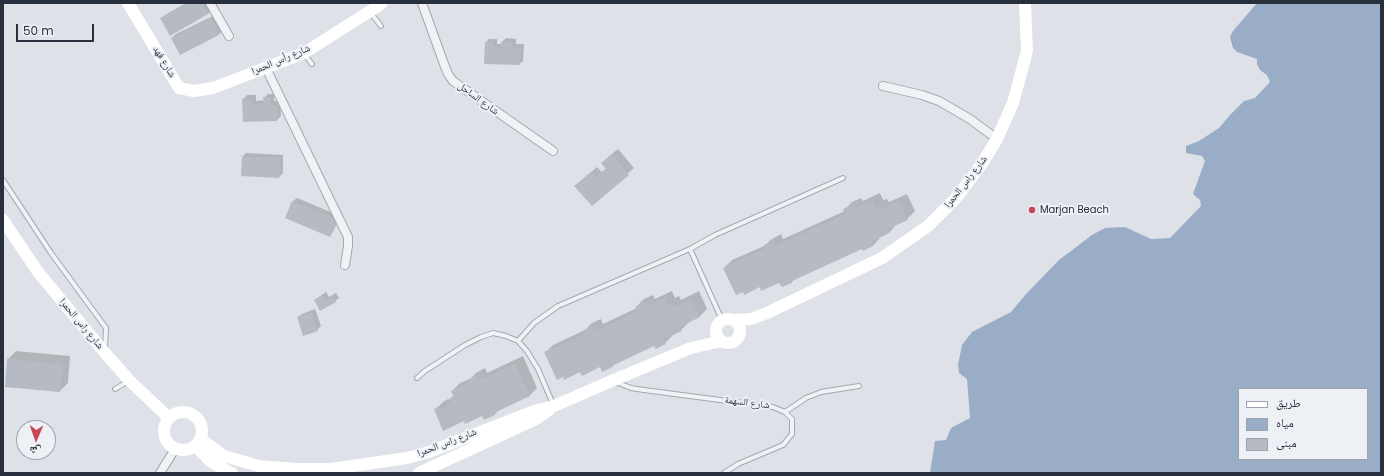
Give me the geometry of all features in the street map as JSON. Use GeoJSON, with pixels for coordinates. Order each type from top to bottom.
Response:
{"type":"FeatureCollection","features":[{"type":"Feature","properties":{"kind":"street","name":"شارع فهد"},"geometry":{"type":"LineString","coordinates":[[128,3],[180,88],[194,91]]}},
{"type":"Feature","properties":{"kind":"street"},"geometry":{"type":"LineString","coordinates":[[210,3],[229,36]]}},
{"type":"Feature","properties":{"kind":"street","name":"شارع رأس الحمرا"},"geometry":{"type":"LineString","coordinates":[[194,91],[213,88],[304,53],[382,3]]}},
{"type":"Feature","properties":{"kind":"street","name":"شارع الساحل"},"geometry":{"type":"LineString","coordinates":[[422,3],[444,64],[453,81],[553,151]]}},
{"type":"Feature","properties":{"kind":"street","name":"شارع راس الحمرا"},"geometry":{"type":"LineString","coordinates":[[735,320],[751,319],[767,313],[882,258],[928,226],[956,197],[981,165],[997,139],[1013,103],[1027,51],[1025,3]]}},
{"type":"Feature","properties":{"kind":"street"},"geometry":{"type":"LineString","coordinates":[[266,68],[348,237],[345,265]]}},
{"type":"Feature","properties":{"kind":"street"},"geometry":{"type":"LineString","coordinates":[[883,86],[922,95],[939,101],[970,119],[997,139]]}},
{"type":"Feature","properties":{"kind":"street","name":"شارع راس الحمرا"},"geometry":{"type":"LineString","coordinates":[[3,220],[38,272],[105,353],[129,380],[169,418]]}},
{"type":"Feature","properties":{"kind":"street","name":"شارع راس الحمرا"},"geometry":{"type":"LineString","coordinates":[[740,335],[767,313]]}},
{"type":"Feature","properties":{"kind":"street"},"geometry":{"type":"LineString","coordinates":[[731,318],[735,320],[740,327],[740,335],[734,342],[730,343],[722,341],[716,335],[719,322],[731,318]]}},
{"type":"Feature","properties":{"kind":"street","name":"شارع راس الحمرا"},"geometry":{"type":"LineString","coordinates":[[199,442],[224,456],[259,466],[296,469],[331,469],[407,458],[429,452],[534,411],[554,406],[691,348],[709,338],[716,330]]}},
{"type":"Feature","properties":{"kind":"street","name":"شارع راس الحمرا"},"geometry":{"type":"LineString","coordinates":[[691,348],[722,341]]}},
{"type":"Feature","properties":{"kind":"street","name":"شارع راس الحمرا"},"geometry":{"type":"LineString","coordinates":[[419,473],[536,420],[554,406]]}},
{"type":"Feature","properties":{"kind":"street"},"geometry":{"type":"LineString","coordinates":[[183,412],[191,414],[197,418],[203,431],[199,442],[186,450],[175,449],[168,443],[164,435],[165,426],[169,418],[175,414],[183,412]]}},
{"type":"Feature","properties":{"kind":"street"},"geometry":{"type":"LineString","coordinates":[[199,442],[210,461],[232,473]]}},
{"type":"Feature","properties":{"kind":"street"},"geometry":{"type":"LineString","coordinates":[[160,473],[175,449]]}},
{"type":"Feature","properties":{"kind":"lane"},"geometry":{"type":"LineString","coordinates":[[370,11],[381,26]]}},
{"type":"Feature","properties":{"kind":"lane"},"geometry":{"type":"LineString","coordinates":[[304,53],[312,64]]}},
{"type":"Feature","properties":{"kind":"lane"},"geometry":{"type":"LineString","coordinates":[[518,341],[534,323],[558,306],[690,249],[715,235],[843,178]]}},
{"type":"Feature","properties":{"kind":"lane"},"geometry":{"type":"LineString","coordinates":[[3,180],[51,253],[106,328],[105,353]]}},
{"type":"Feature","properties":{"kind":"lane"},"geometry":{"type":"LineString","coordinates":[[690,249],[722,320]]}},
{"type":"Feature","properties":{"kind":"lane"},"geometry":{"type":"LineString","coordinates":[[417,378],[465,345],[493,333],[518,341],[538,369],[554,406]]}},
{"type":"Feature","properties":{"kind":"lane"},"geometry":{"type":"LineString","coordinates":[[115,389],[129,380]]}},
{"type":"Feature","properties":{"kind":"lane","name":"شارع السهمة"},"geometry":{"type":"LineString","coordinates":[[614,380],[629,387],[644,390],[774,407],[785,412]]}},
{"type":"Feature","properties":{"kind":"lane"},"geometry":{"type":"LineString","coordinates":[[724,473],[738,464],[783,445],[792,434],[792,419],[785,412],[806,398],[821,392],[859,386]]}},
{"type":"Feature","properties":{"kind":"water"},"geometry":{"type":"Polygon","coordinates":[[[1257,3],[1381,3],[1381,473],[930,473],[935,441],[946,440],[951,428],[970,418],[967,379],[959,373],[958,365],[962,345],[972,332],[1011,312],[1059,260],[1092,235],[1105,228],[1125,227],[1151,239],[1170,238],[1201,206],[1200,200],[1193,194],[1205,161],[1202,156],[1186,153],[1186,146],[1199,141],[1219,128],[1244,101],[1255,98],[1270,82],[1267,75],[1260,70],[1257,64],[1257,59],[1237,52],[1233,48],[1230,37],[1233,31],[1257,3]]]}},
{"type":"Feature","properties":{"kind":"building"},"geometry":{"type":"Polygon","coordinates":[[[187,3],[202,3],[208,14],[170,36],[160,18],[187,3]]]}},
{"type":"Feature","properties":{"kind":"building"},"geometry":{"type":"Polygon","coordinates":[[[211,18],[219,35],[180,55],[171,38],[211,18]]]}},
{"type":"Feature","properties":{"kind":"building"},"geometry":{"type":"Polygon","coordinates":[[[485,42],[494,42],[493,47],[501,48],[501,42],[512,42],[512,47],[521,48],[520,65],[484,64],[485,42]]]}},
{"type":"Feature","properties":{"kind":"building"},"geometry":{"type":"Polygon","coordinates":[[[263,97],[270,97],[271,104],[277,104],[277,121],[243,122],[242,99],[252,99],[252,104],[264,104],[263,97]]]}},
{"type":"Feature","properties":{"kind":"building"},"geometry":{"type":"Polygon","coordinates":[[[612,154],[629,175],[592,206],[574,186],[591,172],[595,177],[606,169],[601,163],[612,154]]]}},
{"type":"Feature","properties":{"kind":"building"},"geometry":{"type":"Polygon","coordinates":[[[242,157],[280,158],[279,178],[241,176],[242,157]]]}},
{"type":"Feature","properties":{"kind":"building"},"geometry":{"type":"Polygon","coordinates":[[[292,201],[337,220],[330,237],[285,218],[292,201]]]}},
{"type":"Feature","properties":{"kind":"building"},"geometry":{"type":"Polygon","coordinates":[[[872,201],[875,207],[879,206],[881,209],[899,201],[908,220],[887,229],[889,233],[871,242],[873,246],[863,251],[862,249],[792,281],[792,283],[782,287],[779,283],[761,291],[760,287],[744,295],[743,292],[736,295],[723,268],[764,249],[763,246],[773,241],[775,246],[845,214],[843,209],[853,205],[855,208],[872,201]]]}},
{"type":"Feature","properties":{"kind":"building"},"geometry":{"type":"Polygon","coordinates":[[[322,295],[325,300],[332,296],[336,302],[320,311],[314,300],[322,295]]]}},
{"type":"Feature","properties":{"kind":"building"},"geometry":{"type":"Polygon","coordinates":[[[664,298],[667,305],[671,303],[673,307],[691,299],[700,317],[680,327],[682,331],[664,339],[666,344],[656,349],[654,346],[602,372],[600,367],[582,376],[580,372],[564,380],[563,377],[557,380],[544,352],[585,334],[583,331],[593,326],[596,331],[637,311],[635,307],[645,302],[647,306],[664,298]]]}},
{"type":"Feature","properties":{"kind":"building"},"geometry":{"type":"Polygon","coordinates":[[[311,312],[318,331],[303,336],[297,317],[311,312]]]}},
{"type":"Feature","properties":{"kind":"building"},"geometry":{"type":"Polygon","coordinates":[[[7,359],[63,364],[60,392],[5,387],[7,359]]]}},
{"type":"Feature","properties":{"kind":"building"},"geometry":{"type":"Polygon","coordinates":[[[515,364],[530,396],[494,413],[495,415],[484,420],[482,416],[465,424],[464,421],[443,431],[434,409],[440,406],[442,409],[452,404],[449,399],[454,397],[451,391],[468,383],[467,380],[477,375],[479,380],[515,364]]]}},
{"type":"Feature","properties":{"kind":"place","name":"Marjan Beach"},"geometry":{"type":"Point","coordinates":[1032,210]}}]}
